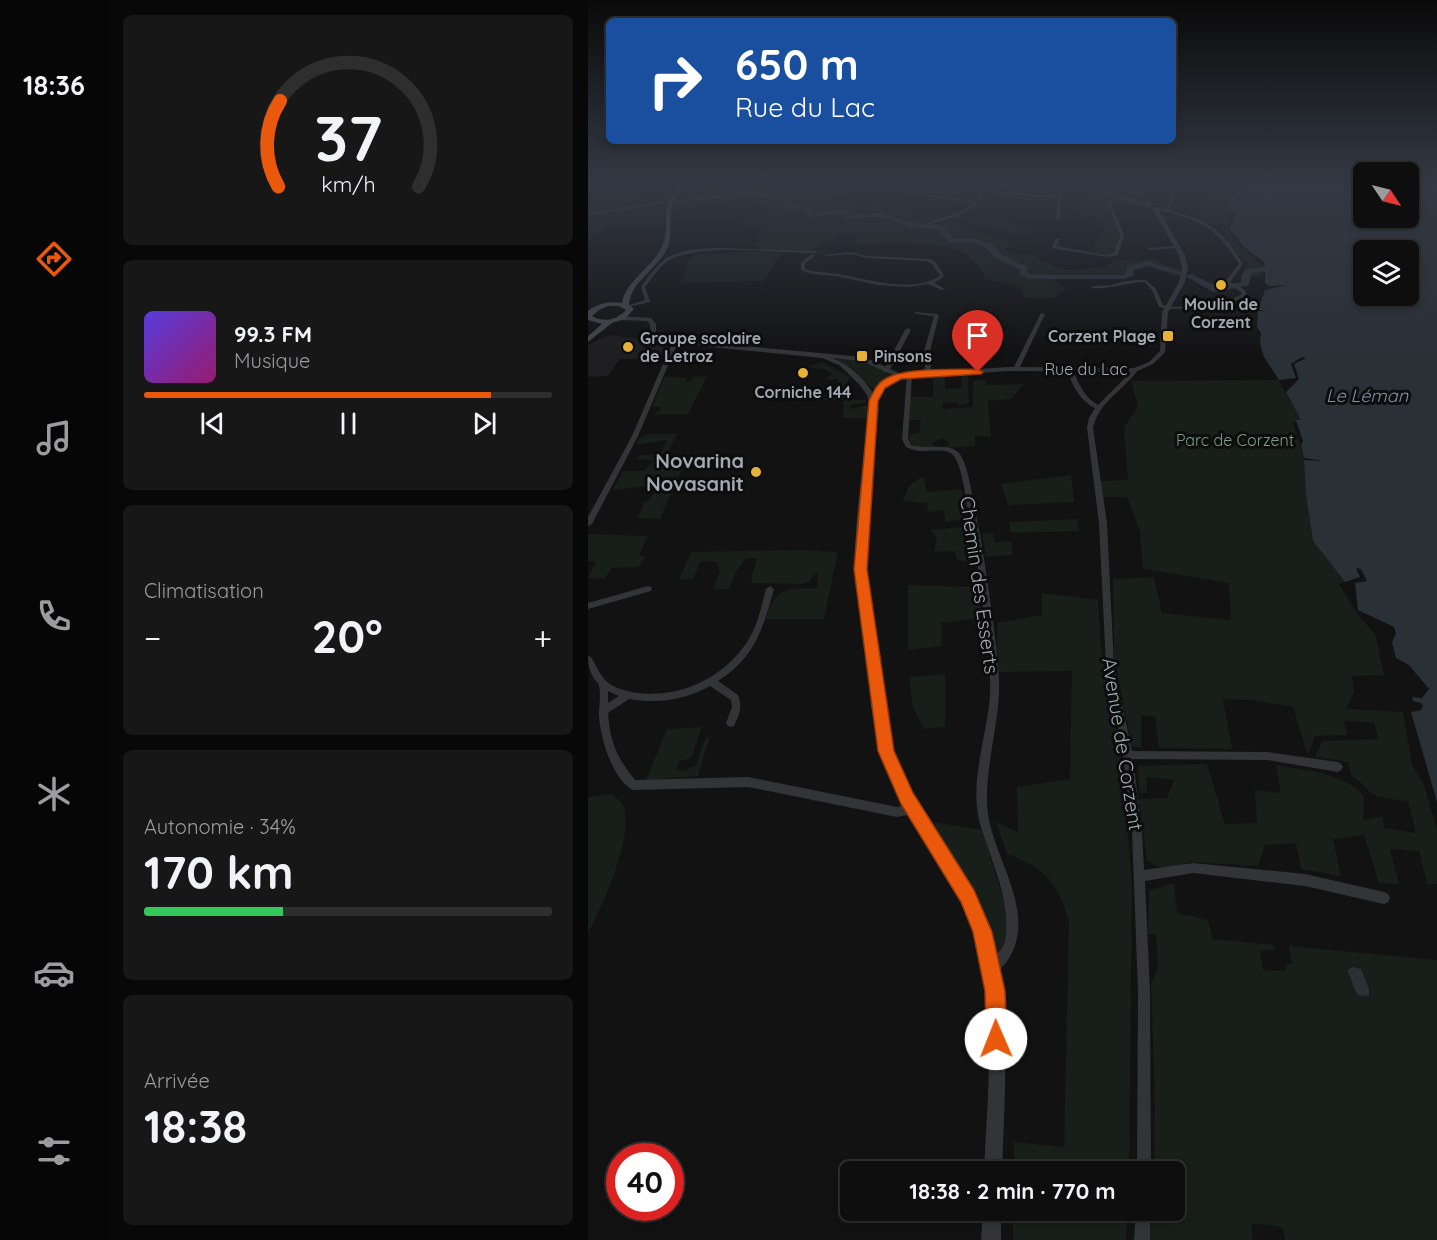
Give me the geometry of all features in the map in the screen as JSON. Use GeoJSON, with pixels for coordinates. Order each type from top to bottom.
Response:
{"type":"FeatureCollection","features":[{"type":"Feature","properties":{"kind":"main road"},"geometry":{"type":"LineString","coordinates":[[628,307],[625,300],[659,256],[667,240]]}},
{"type":"Feature","properties":{"kind":"main road"},"geometry":{"type":"LineString","coordinates":[[588,310],[608,305],[638,281]]}},
{"type":"Feature","properties":{"kind":"main road"},"geometry":{"type":"LineString","coordinates":[[608,305],[628,307]]}},
{"type":"Feature","properties":{"kind":"main road"},"geometry":{"type":"LineString","coordinates":[[588,340],[611,321],[620,318],[628,307]]}},
{"type":"Feature","properties":{"kind":"main road"},"geometry":{"type":"LineString","coordinates":[[588,333],[590,318],[598,308]]}},
{"type":"Feature","properties":{"kind":"main road"},"geometry":{"type":"LineString","coordinates":[[590,318],[611,321]]}},
{"type":"Feature","properties":{"kind":"street"},"geometry":{"type":"LineString","coordinates":[[1057,240],[1053,247],[1107,256],[1116,254],[1120,240]]}},
{"type":"Feature","properties":{"kind":"street"},"geometry":{"type":"LineString","coordinates":[[1166,308],[1184,278],[1183,259],[1172,240]]}},
{"type":"Feature","properties":{"kind":"street"},"geometry":{"type":"LineString","coordinates":[[1093,287],[1115,287],[1129,280],[1146,281],[1154,289],[1161,306],[1166,308],[1227,305],[1245,295],[1227,280],[1241,264],[1224,240]]}},
{"type":"Feature","properties":{"kind":"street"},"geometry":{"type":"LineString","coordinates":[[1149,249],[1175,248]]}},
{"type":"Feature","properties":{"kind":"street"},"geometry":{"type":"LineString","coordinates":[[628,307],[648,301],[642,288],[662,263],[675,256],[690,254],[762,250],[813,255],[834,254],[928,260],[934,263],[942,273],[940,278],[931,283],[899,284],[857,281],[806,272],[802,265],[813,255]]}},
{"type":"Feature","properties":{"kind":"street"},"geometry":{"type":"LineString","coordinates":[[659,256],[675,251],[690,254]]}},
{"type":"Feature","properties":{"kind":"street"},"geometry":{"type":"LineString","coordinates":[[931,283],[943,290]]}},
{"type":"Feature","properties":{"kind":"street"},"geometry":{"type":"LineString","coordinates":[[895,293],[899,284]]}},
{"type":"Feature","properties":{"kind":"street"},"geometry":{"type":"LineString","coordinates":[[628,307],[655,317],[656,330]]}},
{"type":"Feature","properties":{"kind":"street","name":"Rue du Lac"},"geometry":{"type":"LineString","coordinates":[[905,376],[1016,369],[1135,370],[1151,363],[1162,352],[1166,308]]}},
{"type":"Feature","properties":{"kind":"street"},"geometry":{"type":"LineString","coordinates":[[916,313],[937,315],[926,355],[929,360],[926,375]]}},
{"type":"Feature","properties":{"kind":"street"},"geometry":{"type":"LineString","coordinates":[[1016,369],[1043,314]]}},
{"type":"Feature","properties":{"kind":"street"},"geometry":{"type":"LineString","coordinates":[[620,318],[645,318],[652,321],[656,330],[680,342],[798,352],[826,357],[864,358],[886,371],[905,376]]}},
{"type":"Feature","properties":{"kind":"street"},"geometry":{"type":"LineString","coordinates":[[886,371],[908,330]]}},
{"type":"Feature","properties":{"kind":"street"},"geometry":{"type":"LineString","coordinates":[[588,524],[626,454],[673,348],[680,342]]}},
{"type":"Feature","properties":{"kind":"street"},"geometry":{"type":"LineString","coordinates":[[826,357],[849,371],[865,385],[874,401]]}},
{"type":"Feature","properties":{"kind":"street"},"geometry":{"type":"LineString","coordinates":[[1070,369],[1074,382],[1091,405],[1098,407]]}},
{"type":"Feature","properties":{"kind":"street","name":"Avenue de Corzent"},"geometry":{"type":"LineString","coordinates":[[1135,370],[1098,407],[1090,428],[1103,523],[1110,666],[1128,754],[1136,821],[1144,992],[1144,1161]]}},
{"type":"Feature","properties":{"kind":"street"},"geometry":{"type":"LineString","coordinates":[[905,376],[884,383],[874,401],[861,541],[861,576],[882,736],[891,766],[914,809],[968,896],[982,932],[992,968],[996,1029],[993,1161]]}},
{"type":"Feature","properties":{"kind":"street","name":"Chemin des Esserts"},"geometry":{"type":"LineString","coordinates":[[905,376],[905,439],[908,446],[920,451],[948,450],[957,457],[972,507],[992,645],[995,684],[984,757],[982,813],[1012,909],[1013,935],[1009,953],[1003,962],[992,968]]}},
{"type":"Feature","properties":{"kind":"street"},"geometry":{"type":"LineString","coordinates":[[588,606],[648,589]]}},
{"type":"Feature","properties":{"kind":"street"},"geometry":{"type":"LineString","coordinates":[[588,660],[604,685],[627,695],[656,699],[674,696],[712,682],[748,649],[756,635],[770,589]]}},
{"type":"Feature","properties":{"kind":"street"},"geometry":{"type":"LineString","coordinates":[[712,682],[735,698],[737,707],[731,723]]}},
{"type":"Feature","properties":{"kind":"street"},"geometry":{"type":"LineString","coordinates":[[604,685],[603,731],[609,752],[633,785],[748,782],[897,812],[914,809]]}},
{"type":"Feature","properties":{"kind":"street"},"geometry":{"type":"LineString","coordinates":[[603,712],[627,695]]}},
{"type":"Feature","properties":{"kind":"street"},"geometry":{"type":"LineString","coordinates":[[1128,754],[1267,756],[1338,767]]}},
{"type":"Feature","properties":{"kind":"street"},"geometry":{"type":"LineString","coordinates":[[1139,876],[1193,868],[1305,880],[1384,898]]}},
{"type":"Feature","properties":{"kind":"street"},"geometry":{"type":"LineString","coordinates":[[991,1240],[992,1221]]}},
{"type":"Feature","properties":{"kind":"street"},"geometry":{"type":"LineString","coordinates":[[1142,1240],[1143,1221]]}},
{"type":"Feature","properties":{"kind":"shaded area","name":"Groupe scolaire de Letroz"},"geometry":{"type":"Polygon","coordinates":[[[609,335],[663,342],[669,348],[664,359],[620,359],[608,376],[588,377],[588,345],[609,335]]]}},
{"type":"Feature","properties":{"kind":"green space"},"geometry":{"type":"Polygon","coordinates":[[[757,240],[832,240],[830,243],[824,242],[813,251],[758,250],[760,247],[753,246],[757,240]]]}},
{"type":"Feature","properties":{"kind":"green space"},"geometry":{"type":"Polygon","coordinates":[[[856,240],[1004,240],[1012,242],[1005,249],[1008,251],[1014,254],[1032,255],[1058,268],[1105,268],[1114,260],[1154,259],[1164,265],[1180,269],[1176,277],[1149,266],[1128,266],[1129,272],[1123,276],[1053,279],[1065,289],[1057,296],[1047,299],[1025,297],[1019,287],[986,279],[968,256],[944,247],[914,244],[855,244],[856,240]]]}},
{"type":"Feature","properties":{"kind":"green space"},"geometry":{"type":"Polygon","coordinates":[[[1097,240],[1118,240],[1116,253],[1111,255],[1091,251],[1097,240]]]}},
{"type":"Feature","properties":{"kind":"green space"},"geometry":{"type":"Polygon","coordinates":[[[1228,240],[1235,240],[1265,268],[1258,278],[1243,274],[1245,265],[1250,264],[1243,262],[1228,240]]]}},
{"type":"Feature","properties":{"kind":"green space"},"geometry":{"type":"Polygon","coordinates":[[[763,251],[781,253],[764,281],[681,283],[689,259],[696,255],[763,251]]]}},
{"type":"Feature","properties":{"kind":"green space"},"geometry":{"type":"Polygon","coordinates":[[[845,358],[869,362],[893,377],[884,381],[876,391],[835,359],[845,358]]]}},
{"type":"Feature","properties":{"kind":"green space"},"geometry":{"type":"Polygon","coordinates":[[[822,362],[849,376],[843,400],[823,400],[836,393],[838,379],[827,380],[826,378],[832,374],[823,369],[806,367],[822,362]]]}},
{"type":"Feature","properties":{"kind":"green space"},"geometry":{"type":"Polygon","coordinates":[[[968,375],[969,403],[959,405],[958,402],[942,403],[943,409],[973,407],[973,381],[986,380],[986,385],[1024,384],[1011,399],[988,401],[991,437],[975,435],[975,446],[946,448],[949,443],[943,438],[932,443],[935,447],[915,447],[909,441],[909,434],[919,433],[921,420],[909,420],[910,397],[933,397],[933,378],[945,377],[945,389],[961,388],[962,376],[968,375]]]}},
{"type":"Feature","properties":{"kind":"green space"},"geometry":{"type":"Polygon","coordinates":[[[665,376],[688,378],[684,383],[693,379],[694,376],[707,377],[688,414],[650,415],[655,414],[662,407],[652,407],[665,376]]]}},
{"type":"Feature","properties":{"kind":"green space","name":"Parc de Corzent"},"geometry":{"type":"Polygon","coordinates":[[[1279,380],[1301,420],[1293,423],[1304,458],[1306,495],[1313,541],[1345,582],[1339,584],[1358,615],[1375,634],[1384,675],[1352,676],[1354,692],[1346,709],[1403,712],[1412,765],[1424,785],[1437,830],[1437,884],[1427,884],[1419,851],[1390,849],[1399,884],[1379,883],[1364,835],[1333,839],[1341,876],[1301,869],[1296,843],[1265,845],[1258,866],[1189,862],[1165,870],[1147,861],[1139,799],[1167,798],[1174,780],[1147,777],[1147,793],[1139,793],[1138,766],[1207,764],[1225,824],[1257,823],[1255,790],[1281,793],[1276,765],[1323,774],[1346,782],[1364,796],[1363,820],[1383,816],[1384,828],[1416,833],[1408,801],[1374,795],[1351,776],[1348,762],[1315,757],[1322,741],[1379,739],[1374,723],[1344,721],[1347,735],[1315,736],[1308,756],[1293,707],[1252,700],[1223,699],[1232,749],[1159,748],[1155,717],[1141,715],[1141,747],[1132,747],[1114,657],[1113,579],[1154,577],[1162,613],[1231,620],[1229,583],[1143,569],[1140,532],[1127,497],[1102,497],[1100,481],[1128,480],[1124,428],[1138,406],[1131,381],[1279,380]]]}},
{"type":"Feature","properties":{"kind":"green space"},"geometry":{"type":"Polygon","coordinates":[[[844,400],[866,400],[866,403],[850,405],[850,409],[867,405],[868,418],[843,418],[844,400]]]}},
{"type":"Feature","properties":{"kind":"green space"},"geometry":{"type":"Polygon","coordinates":[[[649,434],[677,434],[666,456],[687,457],[660,519],[638,518],[644,502],[648,501],[661,485],[612,490],[623,471],[644,471],[653,460],[636,459],[640,455],[660,455],[667,440],[636,445],[641,437],[649,434]]]}},
{"type":"Feature","properties":{"kind":"green space"},"geometry":{"type":"Polygon","coordinates":[[[1071,475],[1074,502],[1008,505],[1001,484],[1071,475]]]}},
{"type":"Feature","properties":{"kind":"green space"},"geometry":{"type":"Polygon","coordinates":[[[923,476],[927,492],[961,489],[968,506],[967,519],[946,522],[943,510],[928,512],[927,503],[903,501],[909,486],[923,476]]]}},
{"type":"Feature","properties":{"kind":"green space"},"geometry":{"type":"Polygon","coordinates":[[[1077,519],[1079,531],[1010,533],[1009,522],[1077,519]]]}},
{"type":"Feature","properties":{"kind":"green space"},"geometry":{"type":"Polygon","coordinates":[[[973,526],[972,562],[957,560],[955,551],[934,552],[937,538],[930,530],[973,526]]]}},
{"type":"Feature","properties":{"kind":"green space"},"geometry":{"type":"Polygon","coordinates":[[[993,533],[995,542],[1011,541],[1013,555],[986,557],[982,534],[993,533]]]}},
{"type":"Feature","properties":{"kind":"green space"},"geometry":{"type":"Polygon","coordinates":[[[588,534],[648,536],[639,555],[646,556],[638,567],[612,568],[604,579],[588,578],[596,561],[588,561],[588,534]]]}},
{"type":"Feature","properties":{"kind":"green space"},"geometry":{"type":"Polygon","coordinates":[[[796,550],[838,552],[824,619],[766,619],[778,595],[789,590],[817,588],[818,573],[814,574],[810,582],[802,584],[752,583],[757,558],[746,558],[736,572],[729,589],[713,589],[720,572],[717,562],[701,561],[693,579],[679,580],[691,552],[796,550]]]}},
{"type":"Feature","properties":{"kind":"green space"},"geometry":{"type":"Polygon","coordinates":[[[908,585],[978,587],[982,613],[974,619],[941,623],[942,646],[908,650],[908,585]]]}},
{"type":"Feature","properties":{"kind":"green space"},"geometry":{"type":"Polygon","coordinates":[[[1042,593],[1098,600],[1101,647],[1121,758],[1132,884],[1129,1161],[1014,1161],[1014,1142],[1064,1147],[1069,922],[1060,897],[1048,879],[1031,865],[1007,854],[996,822],[1018,832],[1017,787],[1070,779],[1072,671],[998,672],[997,623],[1042,615],[1042,593]]]}},
{"type":"Feature","properties":{"kind":"green space"},"geometry":{"type":"Polygon","coordinates":[[[945,674],[945,727],[924,729],[913,707],[909,677],[945,674]]]}},
{"type":"Feature","properties":{"kind":"green space"},"geometry":{"type":"Polygon","coordinates":[[[702,727],[691,758],[680,761],[676,770],[684,771],[696,765],[705,739],[710,736],[698,776],[646,780],[667,729],[702,727]]]}},
{"type":"Feature","properties":{"kind":"green space"},"geometry":{"type":"Polygon","coordinates":[[[612,794],[622,804],[625,816],[622,850],[609,888],[588,933],[588,797],[612,794]]]}},
{"type":"Feature","properties":{"kind":"green space"},"geometry":{"type":"Polygon","coordinates":[[[933,822],[982,830],[1007,911],[1006,951],[997,952],[969,883],[933,822]]]}},
{"type":"Feature","properties":{"kind":"green space"},"geometry":{"type":"Polygon","coordinates":[[[1174,883],[1177,913],[1208,920],[1213,939],[1274,945],[1275,950],[1260,951],[1263,970],[1286,971],[1285,965],[1292,964],[1289,946],[1437,960],[1437,1240],[1285,1240],[1283,1228],[1259,1224],[1251,1225],[1253,1240],[1150,1240],[1151,1221],[1185,1221],[1185,1161],[1154,1161],[1155,1107],[1151,985],[1158,968],[1156,935],[1148,934],[1149,890],[1174,883]]]}},
{"type":"Feature","properties":{"kind":"green space"},"geometry":{"type":"Polygon","coordinates":[[[1013,1221],[1127,1221],[1126,1240],[1013,1240],[1013,1221]]]}},
{"type":"Feature","properties":{"kind":"water","name":"Le Léman"},"geometry":{"type":"Polygon","coordinates":[[[1238,240],[1437,240],[1437,802],[1411,712],[1421,710],[1423,706],[1413,701],[1412,697],[1422,698],[1429,689],[1409,665],[1396,658],[1392,642],[1396,634],[1394,627],[1358,610],[1355,583],[1367,581],[1361,569],[1356,568],[1360,577],[1345,582],[1313,541],[1306,495],[1304,460],[1324,461],[1304,458],[1301,445],[1303,441],[1296,420],[1301,420],[1286,392],[1299,379],[1294,364],[1306,358],[1302,357],[1291,364],[1296,378],[1279,380],[1264,357],[1260,343],[1261,333],[1257,327],[1258,311],[1271,310],[1258,310],[1265,290],[1287,285],[1269,286],[1265,283],[1265,271],[1274,270],[1265,270],[1264,262],[1238,240]]]}},
{"type":"Feature","properties":{"kind":"water"},"geometry":{"type":"Polygon","coordinates":[[[1352,967],[1361,969],[1369,989],[1369,996],[1358,995],[1356,992],[1347,971],[1352,967]]]}},
{"type":"Feature","properties":{"kind":"waterway"},"geometry":{"type":"LineString","coordinates":[[951,240],[970,240],[988,245],[994,254],[1025,269],[1023,273],[1029,277],[1124,277],[1130,274],[1130,269],[1148,263],[1179,273]]}},
{"type":"Feature","properties":{"kind":"waterway"},"geometry":{"type":"LineString","coordinates":[[1238,285],[1245,284],[1245,276],[1249,271],[1266,269]]}},
{"type":"Feature","properties":{"kind":"waterway"},"geometry":{"type":"LineString","coordinates":[[1189,276],[1213,289],[1232,286]]}},
{"type":"Feature","properties":{"kind":"place","name":"Moulin de Corzent"},"geometry":{"type":"Point","coordinates":[1221,285]}},
{"type":"Feature","properties":{"kind":"place","name":"Corzent Plage"},"geometry":{"type":"Point","coordinates":[1168,336]}},
{"type":"Feature","properties":{"kind":"place","name":"Groupe scolaire de Letroz"},"geometry":{"type":"Point","coordinates":[628,347]}},
{"type":"Feature","properties":{"kind":"place","name":"Pinsons"},"geometry":{"type":"Point","coordinates":[862,356]}},
{"type":"Feature","properties":{"kind":"place","name":"Corniche 144"},"geometry":{"type":"Point","coordinates":[803,373]}},
{"type":"Feature","properties":{"kind":"place","name":"Novarina Novasanit"},"geometry":{"type":"Point","coordinates":[756,472]}},
{"type":"Feature","properties":{"kind":"route"},"geometry":{"type":"LineString","coordinates":[[978,372],[901,376],[881,386],[874,401],[860,569],[882,736],[886,751],[907,799],[968,896],[982,932],[992,968],[996,1039]]}}]}
